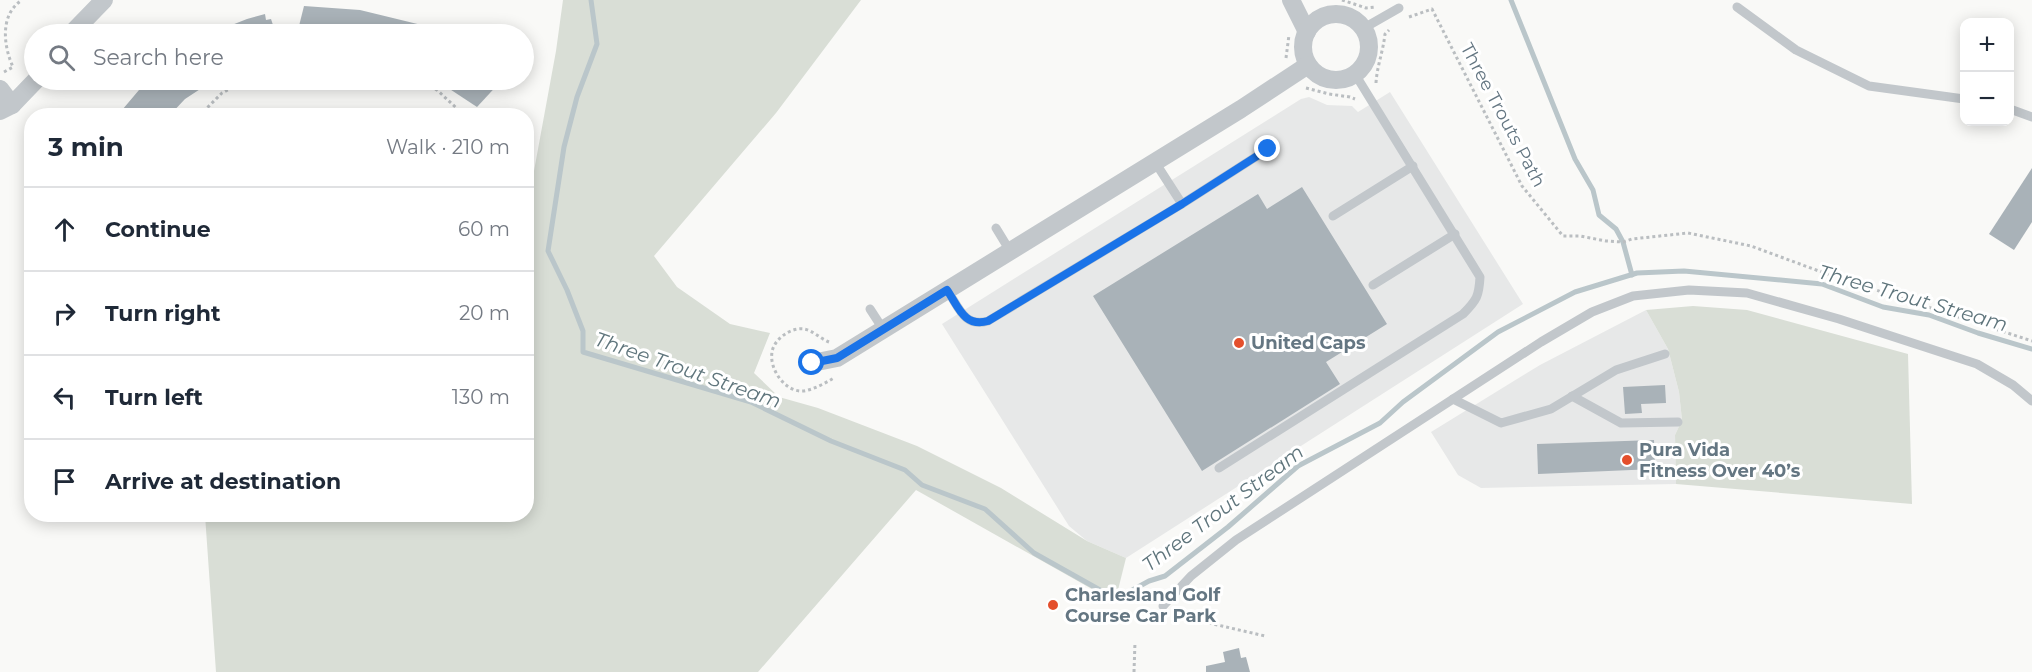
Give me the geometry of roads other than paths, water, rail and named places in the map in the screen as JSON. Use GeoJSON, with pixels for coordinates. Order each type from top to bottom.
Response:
{"type":"FeatureCollection","features":[{"type":"Feature","properties":{"kind":"street"},"geometry":{"type":"LineString","coordinates":[[81,24],[104,0]]}},
{"type":"Feature","properties":{"kind":"street"},"geometry":{"type":"LineString","coordinates":[[1291,0],[1307,32]]}},
{"type":"Feature","properties":{"kind":"street"},"geometry":{"type":"LineString","coordinates":[[1322,0],[1344,8],[1364,28],[1368,37],[1368,58],[1363,67],[1355,74],[1335,80],[1325,78],[1308,64],[1303,48],[1307,32],[1314,22],[1344,8]]}},
{"type":"Feature","properties":{"kind":"street"},"geometry":{"type":"LineString","coordinates":[[812,363],[837,358],[1155,162],[1308,64]]}},
{"type":"Feature","properties":{"kind":"street"},"geometry":{"type":"LineString","coordinates":[[0,89],[6,108],[25,90]]}},
{"type":"Feature","properties":{"kind":"lane"},"geometry":{"type":"LineString","coordinates":[[1737,7],[1796,50],[1869,86],[1960,98]]}},
{"type":"Feature","properties":{"kind":"lane"},"geometry":{"type":"LineString","coordinates":[[1364,28],[1399,8]]}},
{"type":"Feature","properties":{"kind":"lane"},"geometry":{"type":"LineString","coordinates":[[1219,468],[1463,314],[1474,303],[1480,292],[1480,277],[1355,74]]}},
{"type":"Feature","properties":{"kind":"lane"},"geometry":{"type":"LineString","coordinates":[[2014,110],[2032,117]]}},
{"type":"Feature","properties":{"kind":"lane"},"geometry":{"type":"LineString","coordinates":[[947,290],[971,322],[980,324],[988,321],[1182,204],[1268,149]]}},
{"type":"Feature","properties":{"kind":"lane"},"geometry":{"type":"LineString","coordinates":[[1155,162],[1182,204]]}},
{"type":"Feature","properties":{"kind":"lane"},"geometry":{"type":"LineString","coordinates":[[1333,216],[1413,166]]}},
{"type":"Feature","properties":{"kind":"lane"},"geometry":{"type":"LineString","coordinates":[[996,228],[1010,251]]}},
{"type":"Feature","properties":{"kind":"lane"},"geometry":{"type":"LineString","coordinates":[[1373,285],[1455,234]]}},
{"type":"Feature","properties":{"kind":"lane"},"geometry":{"type":"LineString","coordinates":[[1163,606],[1191,576],[1236,540],[1541,342],[1592,312],[1632,296],[1689,290],[1747,293],[1839,319],[1977,364],[2013,385],[2032,401]]}},
{"type":"Feature","properties":{"kind":"lane"},"geometry":{"type":"LineString","coordinates":[[870,309],[883,329]]}},
{"type":"Feature","properties":{"kind":"lane"},"geometry":{"type":"LineString","coordinates":[[1454,399],[1502,423],[1551,409],[1616,370],[1665,354]]}},
{"type":"Feature","properties":{"kind":"lane"},"geometry":{"type":"LineString","coordinates":[[1572,396],[1621,423],[1678,422]]}},
{"type":"Feature","properties":{"kind":"waterway","name":"Three Trout Stream"},"geometry":{"type":"LineString","coordinates":[[591,0],[597,44],[577,97],[564,147],[548,251],[583,331],[583,352],[751,402],[831,441],[905,470],[922,485],[985,509],[1034,553],[1116,599],[1149,581],[1165,576],[1228,527],[1298,466],[1380,423],[1403,402],[1498,332],[1575,292],[1637,273],[1684,271],[1822,284],[1883,307],[1929,315],[2032,349]]}},
{"type":"Feature","properties":{"kind":"waterway"},"geometry":{"type":"LineString","coordinates":[[1511,0],[1575,159],[1593,190],[1599,215],[1616,229],[1623,242],[1632,275]]}},
{"type":"Feature","properties":{"kind":"place","name":"United Caps"},"geometry":{"type":"Point","coordinates":[1239,343]}},
{"type":"Feature","properties":{"kind":"place","name":"Pura Vida Fitness Over 40’s"},"geometry":{"type":"Point","coordinates":[1627,460]}},
{"type":"Feature","properties":{"kind":"place","name":"Charlesland Golf Course Car Park"},"geometry":{"type":"Point","coordinates":[1053,605]}}]}
